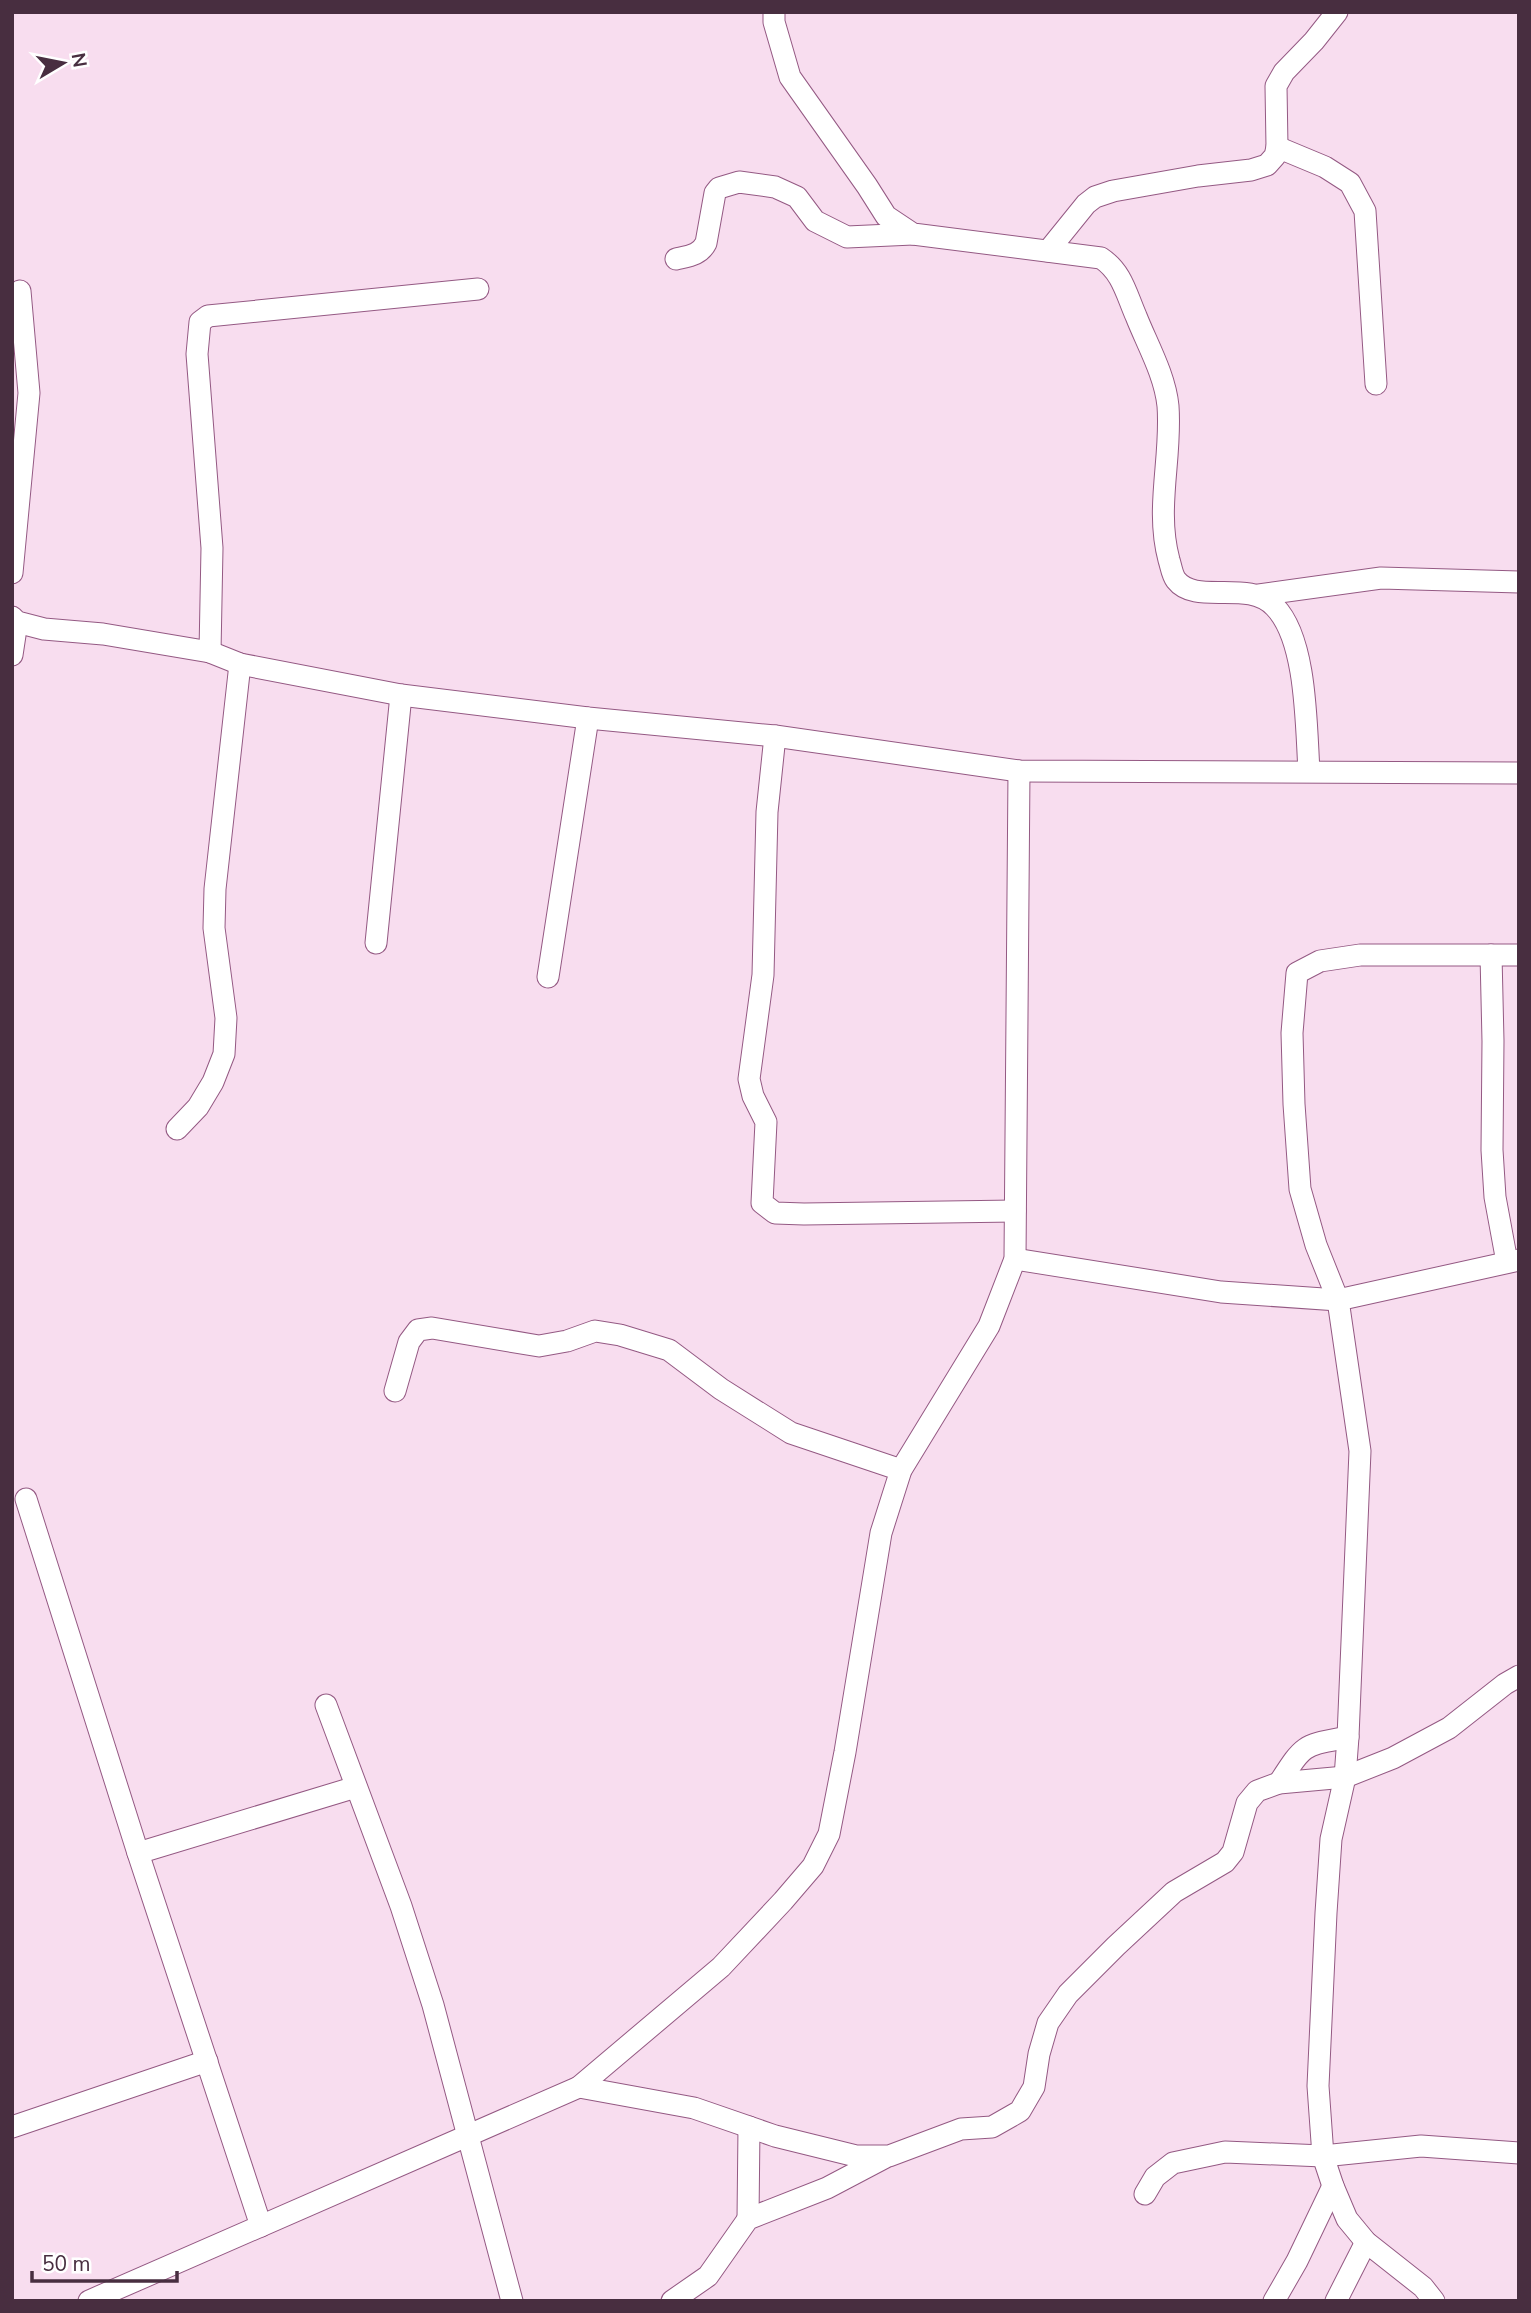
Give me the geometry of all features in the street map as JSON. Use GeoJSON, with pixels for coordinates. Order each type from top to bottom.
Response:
{"type":"FeatureCollection","features":[{"type":"Feature","properties":{"kind":"street"},"geometry":{"type":"LineString","coordinates":[[774,12],[774,22],[790,77],[886,216],[913,234]]}},
{"type":"Feature","properties":{"kind":"street"},"geometry":{"type":"LineString","coordinates":[[1048,251],[1095,197],[1112,191],[1251,170],[1268,165],[1275,156],[1277,147],[1276,86],[1283,72],[1314,41],[1337,12]]}},
{"type":"Feature","properties":{"kind":"street"},"geometry":{"type":"LineString","coordinates":[[1277,147],[1325,167],[1350,183],[1364,211],[1376,384]]}},
{"type":"Feature","properties":{"kind":"street"},"geometry":{"type":"LineString","coordinates":[[676,259],[698,253],[703,248],[715,193],[719,188],[739,182],[775,187],[797,197],[815,221],[847,237],[913,234],[1101,258],[1118,272],[1162,379],[1168,404],[1162,520],[1175,579],[1187,589],[1259,595],[1381,578],[1519,582]]}},
{"type":"Feature","properties":{"kind":"street"},"geometry":{"type":"LineString","coordinates":[[210,652],[212,548],[197,354],[200,322],[208,316],[478,289]]}},
{"type":"Feature","properties":{"kind":"street"},"geometry":{"type":"LineString","coordinates":[[12,573],[17,466],[29,393],[20,291]]}},
{"type":"Feature","properties":{"kind":"street"},"geometry":{"type":"LineString","coordinates":[[1259,595],[1275,607],[1298,651],[1309,771]]}},
{"type":"Feature","properties":{"kind":"street"},"geometry":{"type":"LineString","coordinates":[[12,655],[15,620],[44,629],[103,634],[210,652],[240,664],[401,695],[588,718],[775,736],[1019,771],[1519,773]]}},
{"type":"Feature","properties":{"kind":"street"},"geometry":{"type":"LineString","coordinates":[[177,1129],[198,1107],[213,1082],[223,1054],[226,1018],[214,928],[215,889],[240,664]]}},
{"type":"Feature","properties":{"kind":"street"},"geometry":{"type":"LineString","coordinates":[[376,943],[401,695]]}},
{"type":"Feature","properties":{"kind":"street"},"geometry":{"type":"LineString","coordinates":[[548,977],[588,718]]}},
{"type":"Feature","properties":{"kind":"street"},"geometry":{"type":"LineString","coordinates":[[775,736],[767,812],[763,975],[748,1079],[766,1122],[762,1203],[775,1213],[804,1214],[1015,1210]]}},
{"type":"Feature","properties":{"kind":"street"},"geometry":{"type":"LineString","coordinates":[[89,2301],[579,2087],[721,1967],[813,1866],[828,1835],[845,1752],[881,1533],[901,1470],[989,1326],[1015,1259],[1019,771]]}},
{"type":"Feature","properties":{"kind":"street"},"geometry":{"type":"LineString","coordinates":[[1434,2301],[1423,2287],[1366,2242],[1347,2219],[1323,2156],[1318,2086],[1326,1913],[1331,1839],[1345,1777],[1348,1737],[1360,1451],[1338,1300],[1316,1245],[1300,1189],[1292,1033],[1297,973],[1320,961],[1360,955],[1519,955]]}},
{"type":"Feature","properties":{"kind":"street"},"geometry":{"type":"LineString","coordinates":[[1015,1259],[1220,1292],[1338,1300],[1513,1261],[1495,1197],[1492,1150],[1492,955]]}},
{"type":"Feature","properties":{"kind":"street"},"geometry":{"type":"LineString","coordinates":[[395,1391],[409,1342],[418,1330],[432,1328],[539,1346],[567,1341],[594,1331],[620,1335],[669,1350],[721,1389],[791,1433],[901,1470]]}},
{"type":"Feature","properties":{"kind":"street"},"geometry":{"type":"LineString","coordinates":[[26,1499],[138,1853],[261,2226]]}},
{"type":"Feature","properties":{"kind":"street"},"geometry":{"type":"LineString","coordinates":[[672,2301],[708,2276],[748,2220],[827,2188],[889,2156],[961,2129],[992,2127],[1020,2110],[1034,2087],[1039,2054],[1048,2023],[1068,1994],[1174,1892],[1224,1863],[1233,1852],[1247,1803],[1257,1791],[1279,1783],[1345,1777],[1393,1758],[1449,1728],[1519,1676]]}},
{"type":"Feature","properties":{"kind":"street"},"geometry":{"type":"LineString","coordinates":[[326,1705],[401,1906],[433,2005],[512,2301]]}},
{"type":"Feature","properties":{"kind":"street"},"geometry":{"type":"LineString","coordinates":[[1279,1783],[1299,1752],[1313,1743],[1348,1737]]}},
{"type":"Feature","properties":{"kind":"street"},"geometry":{"type":"LineString","coordinates":[[138,1853],[356,1787]]}},
{"type":"Feature","properties":{"kind":"street"},"geometry":{"type":"LineString","coordinates":[[14,2123],[207,2062]]}},
{"type":"Feature","properties":{"kind":"street"},"geometry":{"type":"LineString","coordinates":[[579,2087],[694,2108],[775,2136],[856,2156],[889,2156]]}},
{"type":"Feature","properties":{"kind":"street"},"geometry":{"type":"LineString","coordinates":[[748,2220],[749,2127]]}},
{"type":"Feature","properties":{"kind":"street"},"geometry":{"type":"LineString","coordinates":[[1145,2194],[1155,2177],[1173,2162],[1209,2154],[1248,2152],[1323,2156],[1421,2146],[1519,2153]]}},
{"type":"Feature","properties":{"kind":"street"},"geometry":{"type":"LineString","coordinates":[[1274,2301],[1297,2261],[1333,2186]]}},
{"type":"Feature","properties":{"kind":"street"},"geometry":{"type":"LineString","coordinates":[[1336,2301],[1366,2242]]}}]}
